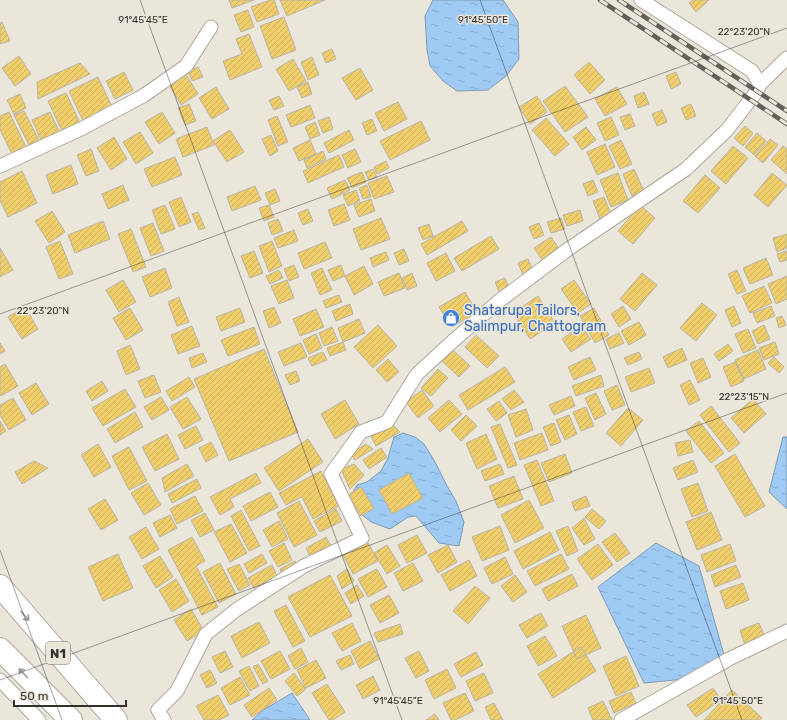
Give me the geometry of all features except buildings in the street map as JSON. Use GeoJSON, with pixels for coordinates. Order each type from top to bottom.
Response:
{"type":"FeatureCollection","features":[{"type":"Feature","properties":{"kind":"highway","name":"N1"},"geometry":{"type":"LineString","coordinates":[[0,586],[116,720]]}},
{"type":"Feature","properties":{"kind":"highway"},"geometry":{"type":"LineString","coordinates":[[0,649],[71,720]]}},
{"type":"Feature","properties":{"kind":"street"},"geometry":{"type":"LineString","coordinates":[[640,0],[752,71],[760,84]]}},
{"type":"Feature","properties":{"kind":"street"},"geometry":{"type":"LineString","coordinates":[[0,166],[81,129],[143,96],[186,66],[211,27]]}},
{"type":"Feature","properties":{"kind":"street"},"geometry":{"type":"LineString","coordinates":[[164,720],[158,710],[177,691],[206,634],[236,610],[304,566],[362,538],[331,474],[362,432],[387,422],[416,374],[499,301],[573,246],[686,169],[727,130],[757,91],[760,84],[787,58]]}},
{"type":"Feature","properties":{"kind":"street"},"geometry":{"type":"LineString","coordinates":[[621,720],[729,658],[787,631]]}},
{"type":"Feature","properties":{"kind":"street"},"geometry":{"type":"LineString","coordinates":[[0,680],[39,720]]}},
{"type":"Feature","properties":{"kind":"water"},"geometry":{"type":"Polygon","coordinates":[[[433,0],[503,0],[518,22],[519,59],[506,76],[488,90],[457,91],[443,81],[430,66],[427,50],[425,16],[433,0]]]}},
{"type":"Feature","properties":{"kind":"water"},"geometry":{"type":"Polygon","coordinates":[[[403,433],[415,437],[424,444],[456,501],[464,522],[459,546],[439,543],[416,516],[408,517],[390,529],[371,522],[360,513],[353,497],[354,490],[357,485],[367,482],[381,471],[388,458],[394,437],[403,433]]]}},
{"type":"Feature","properties":{"kind":"water"},"geometry":{"type":"Polygon","coordinates":[[[783,437],[787,437],[787,509],[769,492],[783,437]]]}},
{"type":"Feature","properties":{"kind":"water"},"geometry":{"type":"Polygon","coordinates":[[[656,543],[699,566],[724,655],[685,679],[644,683],[598,587],[656,543]]]}},
{"type":"Feature","properties":{"kind":"water"},"geometry":{"type":"Polygon","coordinates":[[[292,693],[310,720],[252,720],[262,711],[292,693]]]}},
{"type":"Feature","properties":{"kind":"railway"},"geometry":{"type":"LineString","coordinates":[[600,0],[787,124]]}},
{"type":"Feature","properties":{"kind":"railway"},"geometry":{"type":"LineString","coordinates":[[619,0],[787,111]]}},
{"type":"Feature","properties":{"kind":"place","name":"Shatarupa Tailors, Salimpur, Chattogram"},"geometry":{"type":"Point","coordinates":[451,318]}}]}
